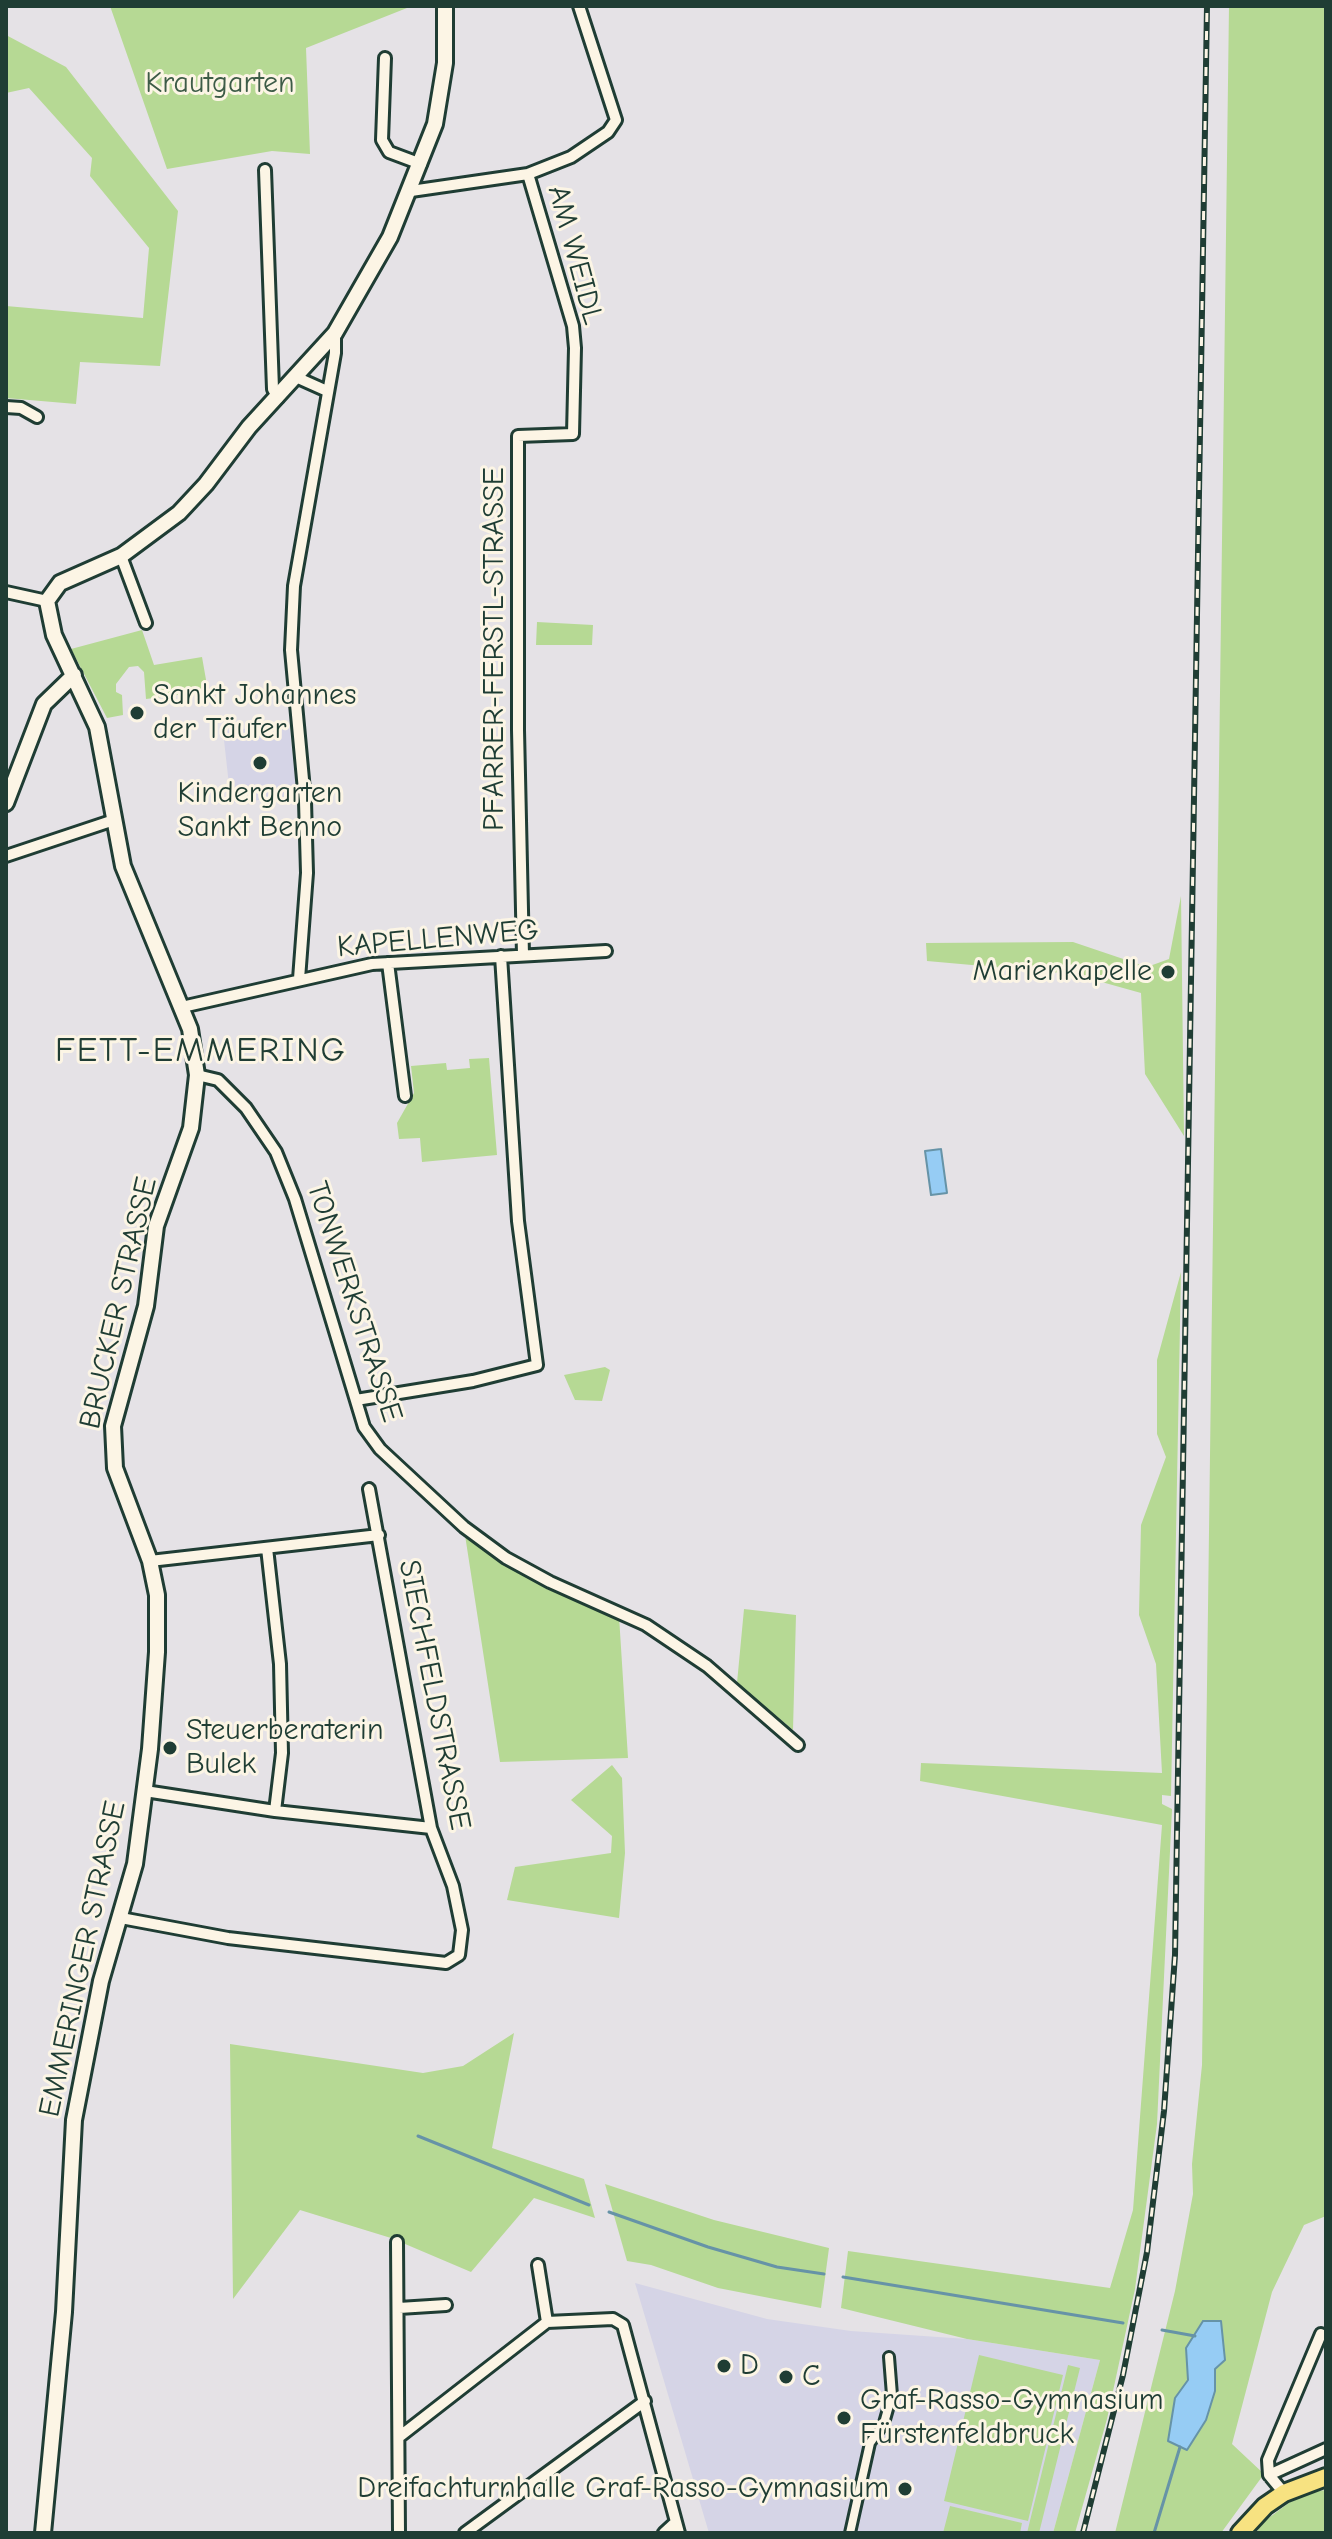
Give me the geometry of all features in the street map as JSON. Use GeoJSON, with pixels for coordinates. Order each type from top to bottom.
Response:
{"type":"FeatureCollection","features":[{"type":"Feature","properties":{"kind":"main road"},"geometry":{"type":"LineString","coordinates":[[1240,2533],[1265,2506],[1284,2493],[1326,2477]]}},
{"type":"Feature","properties":{"kind":"street"},"geometry":{"type":"LineString","coordinates":[[6,592],[47,601],[60,583],[121,556],[179,513],[335,333],[360,294],[411,191],[421,164],[442,92],[447,41],[445,6]]}},
{"type":"Feature","properties":{"kind":"street"},"geometry":{"type":"LineString","coordinates":[[411,191],[528,174],[571,157],[608,132],[616,120],[579,6]]}},
{"type":"Feature","properties":{"kind":"street"},"geometry":{"type":"LineString","coordinates":[[385,58],[382,140],[389,152],[421,164]]}},
{"type":"Feature","properties":{"kind":"street"},"geometry":{"type":"LineString","coordinates":[[265,170],[273,389],[278,398]]}},
{"type":"Feature","properties":{"kind":"street","name":"AM WEIDL"},"geometry":{"type":"LineString","coordinates":[[528,174],[573,326],[575,348]]}},
{"type":"Feature","properties":{"kind":"street"},"geometry":{"type":"LineString","coordinates":[[299,979],[307,873],[305,801],[291,650],[294,586],[335,333]]}},
{"type":"Feature","properties":{"kind":"street","name":"PFARRER-FERSTL-STRASSE"},"geometry":{"type":"LineString","coordinates":[[523,955],[518,739],[518,436],[573,434],[575,348]]}},
{"type":"Feature","properties":{"kind":"street"},"geometry":{"type":"LineString","coordinates":[[298,378],[327,391]]}},
{"type":"Feature","properties":{"kind":"street"},"geometry":{"type":"LineString","coordinates":[[6,407],[21,408],[37,417]]}},
{"type":"Feature","properties":{"kind":"street"},"geometry":{"type":"LineString","coordinates":[[121,556],[146,623]]}},
{"type":"Feature","properties":{"kind":"street","name":"BRUCKER STRASSE"},"geometry":{"type":"LineString","coordinates":[[47,601],[48,621],[97,725],[130,890],[190,1029],[197,1075],[191,1128],[156,1226],[146,1306],[113,1426],[115,1468],[142,1542]]}},
{"type":"Feature","properties":{"kind":"street"},"geometry":{"type":"LineString","coordinates":[[6,803],[44,704],[74,675]]}},
{"type":"Feature","properties":{"kind":"street"},"geometry":{"type":"LineString","coordinates":[[6,856],[114,820]]}},
{"type":"Feature","properties":{"kind":"street","name":"KAPELLENWEG"},"geometry":{"type":"LineString","coordinates":[[182,1007],[299,979],[388,963],[606,951]]}},
{"type":"Feature","properties":{"kind":"street"},"geometry":{"type":"LineString","coordinates":[[356,1400],[473,1381],[537,1365],[518,1221],[501,956]]}},
{"type":"Feature","properties":{"kind":"street"},"geometry":{"type":"LineString","coordinates":[[388,963],[405,1096]]}},
{"type":"Feature","properties":{"kind":"street","name":"TONWERKSTRASSE"},"geometry":{"type":"LineString","coordinates":[[197,1075],[218,1080],[246,1108],[276,1152],[295,1199],[364,1427],[380,1449],[464,1527],[506,1558],[550,1582],[646,1625],[707,1666],[798,1745]]}},
{"type":"Feature","properties":{"kind":"street","name":"SIECHFELDSTRASSE"},"geometry":{"type":"LineString","coordinates":[[121,1918],[228,1938],[420,1961],[446,1963],[459,1955],[462,1930],[453,1886],[431,1828],[369,1489]]}},
{"type":"Feature","properties":{"kind":"street"},"geometry":{"type":"LineString","coordinates":[[150,1561],[379,1535]]}},
{"type":"Feature","properties":{"kind":"street","name":"EMMERINGER STRASSE"},"geometry":{"type":"LineString","coordinates":[[43,2533],[64,2312],[74,2120],[94,2009],[135,1864],[145,1791],[158,1620],[150,1561],[142,1542]]}},
{"type":"Feature","properties":{"kind":"street"},"geometry":{"type":"LineString","coordinates":[[267,1548],[280,1664],[282,1753],[275,1811]]}},
{"type":"Feature","properties":{"kind":"street"},"geometry":{"type":"LineString","coordinates":[[145,1791],[275,1811],[431,1828]]}},
{"type":"Feature","properties":{"kind":"street"},"geometry":{"type":"LineString","coordinates":[[397,2242],[399,2533]]}},
{"type":"Feature","properties":{"kind":"street"},"geometry":{"type":"LineString","coordinates":[[538,2265],[547,2322]]}},
{"type":"Feature","properties":{"kind":"street"},"geometry":{"type":"LineString","coordinates":[[399,2308],[446,2305]]}},
{"type":"Feature","properties":{"kind":"street"},"geometry":{"type":"LineString","coordinates":[[399,2437],[547,2322],[613,2319],[623,2325],[678,2528],[664,2533]]}},
{"type":"Feature","properties":{"kind":"street"},"geometry":{"type":"LineString","coordinates":[[1284,2493],[1269,2475],[1268,2460],[1321,2334]]}},
{"type":"Feature","properties":{"kind":"street"},"geometry":{"type":"LineString","coordinates":[[850,2533],[870,2443],[884,2423],[892,2395],[889,2357]]}},
{"type":"Feature","properties":{"kind":"street"},"geometry":{"type":"LineString","coordinates":[[465,2533],[645,2401]]}},
{"type":"Feature","properties":{"kind":"street"},"geometry":{"type":"LineString","coordinates":[[1269,2475],[1326,2449]]}},
{"type":"Feature","properties":{"kind":"shaded area","name":"Kindergarten Sankt Benno"},"geometry":{"type":"Polygon","coordinates":[[[289,724],[297,796],[231,803],[223,731],[289,724]]]}},
{"type":"Feature","properties":{"kind":"shaded area"},"geometry":{"type":"Polygon","coordinates":[[[635,2283],[767,2319],[851,2331],[967,2339],[1100,2360],[1053,2533],[709,2533],[635,2283]]]}},
{"type":"Feature","properties":{"kind":"green space","name":"Krautgarten"},"geometry":{"type":"Polygon","coordinates":[[[110,6],[412,6],[306,48],[310,154],[272,151],[167,169],[110,6]]]}},
{"type":"Feature","properties":{"kind":"green space"},"geometry":{"type":"Polygon","coordinates":[[[1229,6],[1326,6],[1326,2216],[1304,2225],[1272,2292],[1232,2444],[1264,2474],[1221,2533],[1115,2533],[1175,2291],[1193,2194],[1192,2164],[1202,2065],[1229,6]]]}},
{"type":"Feature","properties":{"kind":"green space"},"geometry":{"type":"Polygon","coordinates":[[[6,35],[66,67],[178,211],[160,366],[80,362],[76,404],[6,398],[6,306],[143,318],[149,248],[90,176],[92,158],[29,88],[6,93],[6,35]]]}},
{"type":"Feature","properties":{"kind":"green space"},"geometry":{"type":"Polygon","coordinates":[[[537,622],[593,625],[592,645],[536,645],[537,622]]]}},
{"type":"Feature","properties":{"kind":"green space"},"geometry":{"type":"Polygon","coordinates":[[[142,630],[154,665],[202,657],[208,691],[146,699],[144,672],[138,666],[129,667],[116,684],[116,692],[122,695],[123,715],[107,718],[71,649],[142,630]]]}},
{"type":"Feature","properties":{"kind":"green space"},"geometry":{"type":"Polygon","coordinates":[[[1181,896],[1184,1136],[1145,1074],[1141,993],[1073,974],[927,961],[926,943],[1073,942],[1147,967],[1169,959],[1181,896]]]}},
{"type":"Feature","properties":{"kind":"green space"},"geometry":{"type":"Polygon","coordinates":[[[489,1058],[497,1155],[422,1162],[420,1138],[399,1139],[397,1123],[414,1093],[411,1066],[446,1063],[447,1070],[470,1068],[469,1059],[489,1058]]]}},
{"type":"Feature","properties":{"kind":"green space"},"geometry":{"type":"Polygon","coordinates":[[[1181,1272],[1171,1796],[1162,1795],[1162,1804],[1172,1809],[1157,2124],[1135,2289],[1107,2419],[1075,2533],[1053,2533],[1100,2360],[967,2339],[841,2308],[848,2251],[1110,2288],[1133,2210],[1162,1825],[920,1781],[921,1763],[1162,1773],[1156,1664],[1139,1615],[1141,1525],[1166,1457],[1157,1434],[1157,1360],[1181,1272]]]}},
{"type":"Feature","properties":{"kind":"green space"},"geometry":{"type":"Polygon","coordinates":[[[605,1367],[610,1370],[602,1401],[575,1400],[564,1375],[605,1367]]]}},
{"type":"Feature","properties":{"kind":"green space"},"geometry":{"type":"Polygon","coordinates":[[[465,1535],[503,1564],[547,1587],[619,1616],[628,1758],[500,1762],[465,1535]]]}},
{"type":"Feature","properties":{"kind":"green space"},"geometry":{"type":"Polygon","coordinates":[[[744,1609],[796,1615],[793,1730],[737,1683],[744,1609]]]}},
{"type":"Feature","properties":{"kind":"green space"},"geometry":{"type":"Polygon","coordinates":[[[612,1765],[622,1778],[625,1853],[619,1918],[507,1900],[515,1867],[611,1853],[612,1836],[571,1800],[612,1765]]]}},
{"type":"Feature","properties":{"kind":"green space"},"geometry":{"type":"Polygon","coordinates":[[[514,2033],[492,2148],[584,2179],[595,2218],[534,2198],[471,2272],[391,2238],[300,2210],[233,2299],[230,2044],[423,2073],[463,2066],[514,2033]]]}},
{"type":"Feature","properties":{"kind":"green space"},"geometry":{"type":"Polygon","coordinates":[[[605,2184],[714,2220],[829,2248],[821,2308],[718,2288],[651,2265],[627,2261],[605,2184]]]}},
{"type":"Feature","properties":{"kind":"green space"},"geometry":{"type":"Polygon","coordinates":[[[979,2355],[1063,2375],[1028,2521],[944,2501],[979,2355]]]}},
{"type":"Feature","properties":{"kind":"green space"},"geometry":{"type":"Polygon","coordinates":[[[1068,2365],[1080,2368],[1039,2533],[1027,2533],[1068,2365]]]}},
{"type":"Feature","properties":{"kind":"green space"},"geometry":{"type":"Polygon","coordinates":[[[1326,2490],[1326,2533],[1256,2533],[1262,2523],[1290,2502],[1312,2492],[1326,2490]]]}},
{"type":"Feature","properties":{"kind":"green space"},"geometry":{"type":"Polygon","coordinates":[[[950,2506],[1022,2523],[1020,2533],[943,2533],[950,2506]]]}},
{"type":"Feature","properties":{"kind":"water"},"geometry":{"type":"Polygon","coordinates":[[[941,1149],[947,1193],[931,1195],[925,1151],[941,1149]]]}},
{"type":"Feature","properties":{"kind":"water"},"geometry":{"type":"Polygon","coordinates":[[[1203,2321],[1221,2321],[1225,2360],[1215,2369],[1215,2391],[1206,2420],[1187,2450],[1168,2441],[1175,2398],[1188,2380],[1186,2348],[1203,2321]]]}},
{"type":"Feature","properties":{"kind":"waterway"},"geometry":{"type":"LineString","coordinates":[[418,2136],[589,2205]]}},
{"type":"Feature","properties":{"kind":"waterway"},"geometry":{"type":"LineString","coordinates":[[609,2212],[708,2247],[777,2267],[824,2274]]}},
{"type":"Feature","properties":{"kind":"waterway"},"geometry":{"type":"LineString","coordinates":[[843,2277],[1123,2323]]}},
{"type":"Feature","properties":{"kind":"waterway"},"geometry":{"type":"LineString","coordinates":[[1162,2330],[1195,2336]]}},
{"type":"Feature","properties":{"kind":"waterway"},"geometry":{"type":"LineString","coordinates":[[1154,2533],[1180,2447]]}},
{"type":"Feature","properties":{"kind":"railway"},"geometry":{"type":"LineString","coordinates":[[1083,2533],[1123,2375],[1147,2252],[1164,2111],[1175,1955],[1207,6]]}},
{"type":"Feature","properties":{"kind":"place","name":"Sankt Johannes der Täufer"},"geometry":{"type":"Point","coordinates":[137,713]}},
{"type":"Feature","properties":{"kind":"place","name":"Kindergarten Sankt Benno"},"geometry":{"type":"Point","coordinates":[260,763]}},
{"type":"Feature","properties":{"kind":"place","name":"Marienkapelle"},"geometry":{"type":"Point","coordinates":[1168,972]}},
{"type":"Feature","properties":{"kind":"place","name":"Steuerberaterin Bulek"},"geometry":{"type":"Point","coordinates":[170,1748]}},
{"type":"Feature","properties":{"kind":"place","name":"D"},"geometry":{"type":"Point","coordinates":[724,2366]}},
{"type":"Feature","properties":{"kind":"place","name":"C"},"geometry":{"type":"Point","coordinates":[786,2377]}},
{"type":"Feature","properties":{"kind":"place","name":"Graf-Rasso-Gymnasium Fürstenfeldbruck"},"geometry":{"type":"Point","coordinates":[844,2418]}},
{"type":"Feature","properties":{"kind":"place","name":"Dreifachturnhalle Graf-Rasso-Gymnasium"},"geometry":{"type":"Point","coordinates":[905,2489]}},
{"type":"Feature","properties":{"kind":"district","name":"FETT-EMMERING"},"geometry":{"type":"Point","coordinates":[201,1051]}}]}
